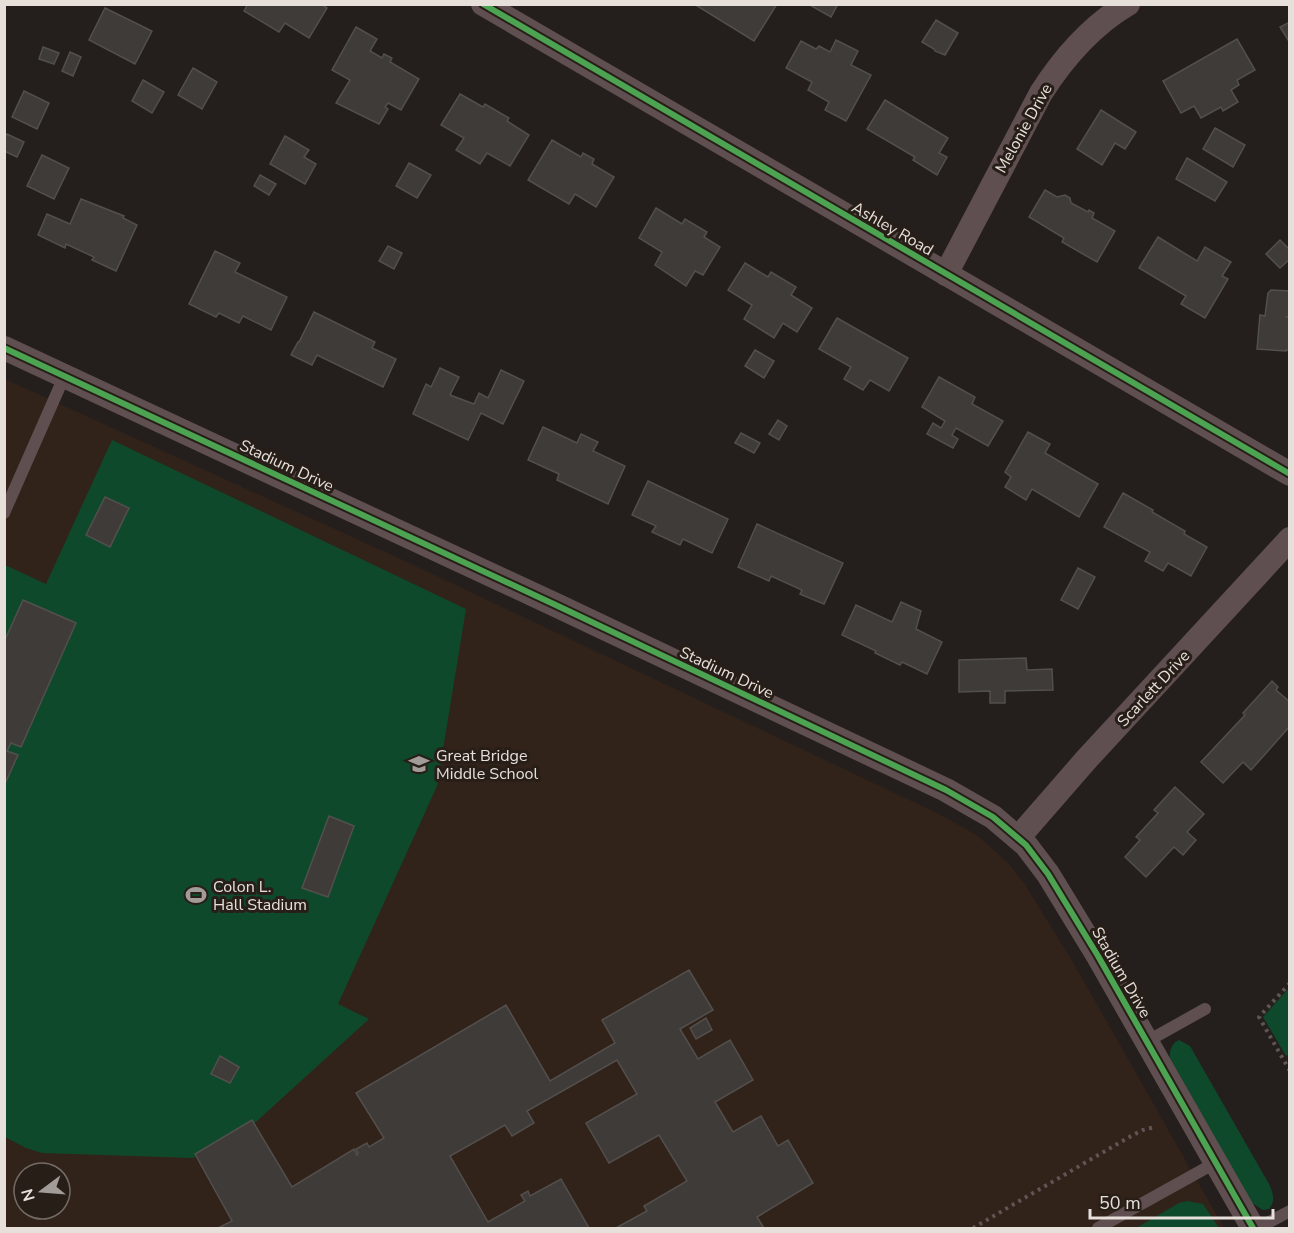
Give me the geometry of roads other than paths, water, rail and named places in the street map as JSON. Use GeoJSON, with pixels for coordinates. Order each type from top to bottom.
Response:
{"type":"FeatureCollection","features":[{"type":"Feature","properties":{"kind":"street","name":"Ashley Road"},"geometry":{"type":"LineString","coordinates":[[483,4],[1290,474]]}},
{"type":"Feature","properties":{"kind":"street","name":"Melonie Drive"},"geometry":{"type":"LineString","coordinates":[[946,273],[1036,102],[1058,68],[1091,30],[1128,4]]}},
{"type":"Feature","properties":{"kind":"street","name":"Stadium Drive"},"geometry":{"type":"LineString","coordinates":[[4,348],[946,790],[993,817],[1026,845],[1048,874],[1098,956],[1253,1228]]}},
{"type":"Feature","properties":{"kind":"street","name":"Scarlett Drive"},"geometry":{"type":"LineString","coordinates":[[1018,838],[1084,761],[1290,538]]}},
{"type":"Feature","properties":{"kind":"lane"},"geometry":{"type":"LineString","coordinates":[[4,513],[64,377]]}},
{"type":"Feature","properties":{"kind":"lane"},"geometry":{"type":"LineString","coordinates":[[1146,1042],[1205,1009]]}},
{"type":"Feature","properties":{"kind":"lane"},"geometry":{"type":"LineString","coordinates":[[1098,1228],[1215,1162]]}},
{"type":"Feature","properties":{"kind":"lane"},"geometry":{"type":"LineString","coordinates":[[1258,1228],[1290,1211]]}},
{"type":"Feature","properties":{"kind":"place","name":"Great Bridge Middle School"},"geometry":{"type":"Point","coordinates":[419,764]}},
{"type":"Feature","properties":{"kind":"place","name":"Colon L. Hall Stadium"},"geometry":{"type":"Point","coordinates":[196,895]}}]}
